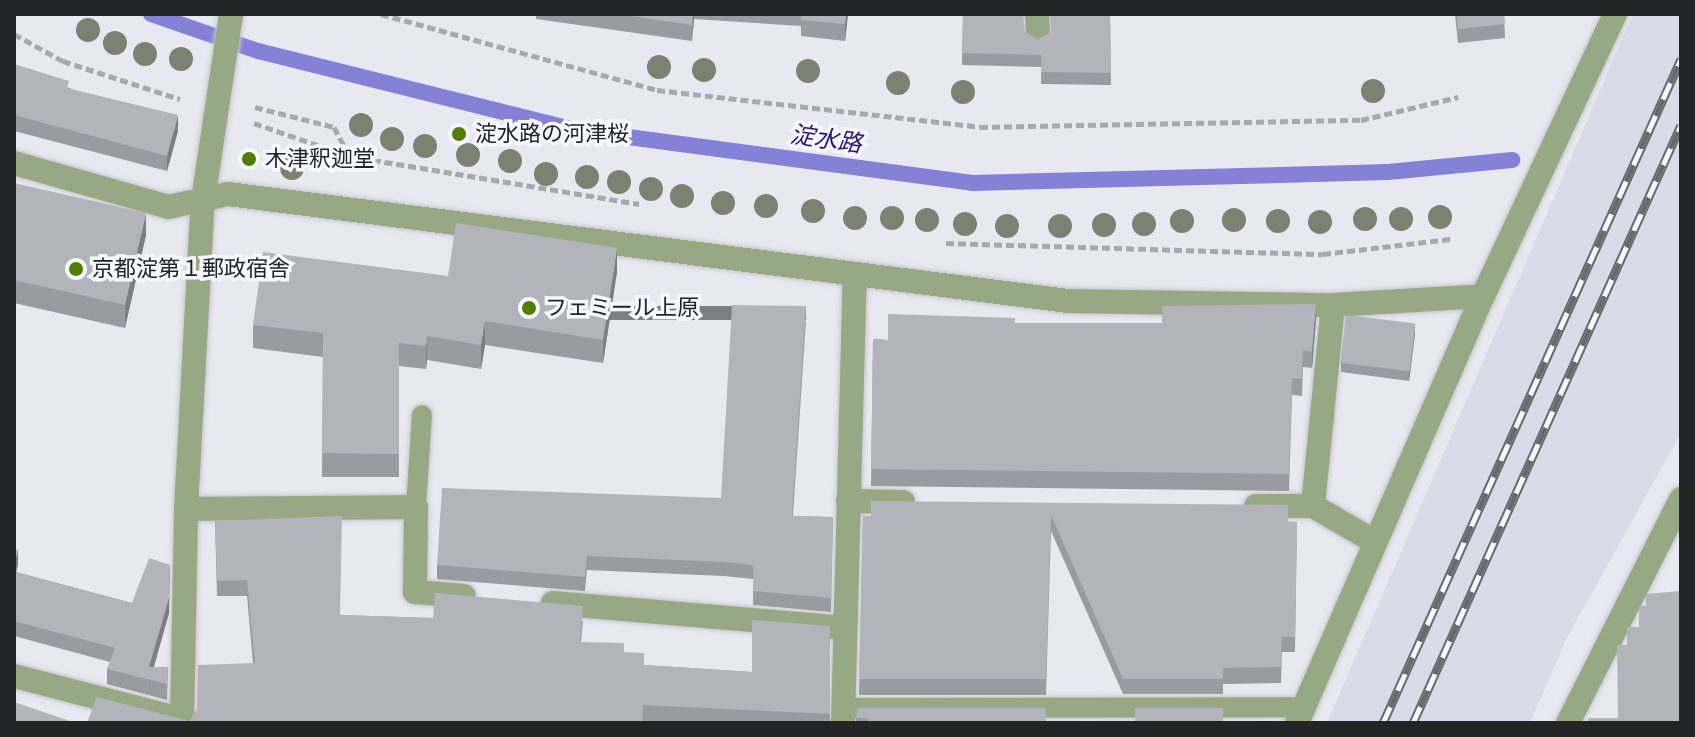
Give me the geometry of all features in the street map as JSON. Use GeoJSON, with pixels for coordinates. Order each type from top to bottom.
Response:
{"type":"FeatureCollection","features":[{"type":"Feature","properties":{"kind":"street"},"geometry":{"type":"LineString","coordinates":[[14,676],[182,721],[186,509],[203,200],[214,103],[231,14]]}},
{"type":"Feature","properties":{"kind":"street"},"geometry":{"type":"LineString","coordinates":[[1300,715],[1483,296],[1615,14]]}},
{"type":"Feature","properties":{"kind":"street"},"geometry":{"type":"LineString","coordinates":[[14,163],[168,207],[228,194],[855,278],[1068,301],[1333,305],[1483,296]]}},
{"type":"Feature","properties":{"kind":"street"},"geometry":{"type":"LineString","coordinates":[[843,715],[855,278]]}},
{"type":"Feature","properties":{"kind":"street"},"geometry":{"type":"LineString","coordinates":[[1313,506],[1333,305]]}},
{"type":"Feature","properties":{"kind":"street"},"geometry":{"type":"LineString","coordinates":[[1568,723],[1681,499]]}},
{"type":"Feature","properties":{"kind":"street"},"geometry":{"type":"LineString","coordinates":[[848,501],[926,502]]}},
{"type":"Feature","properties":{"kind":"street"},"geometry":{"type":"LineString","coordinates":[[1236,506],[1313,506],[1375,542]]}},
{"type":"Feature","properties":{"kind":"street"},"geometry":{"type":"LineString","coordinates":[[186,509],[416,507],[415,592],[495,598]]}},
{"type":"Feature","properties":{"kind":"street"},"geometry":{"type":"LineString","coordinates":[[527,601],[845,628]]}},
{"type":"Feature","properties":{"kind":"lane"},"geometry":{"type":"LineString","coordinates":[[416,507],[422,415]]}},
{"type":"Feature","properties":{"kind":"lane"},"geometry":{"type":"LineString","coordinates":[[843,715],[1300,715]]}},
{"type":"Feature","properties":{"kind":"path"},"geometry":{"type":"LineString","coordinates":[[381,14],[657,90],[980,127],[1361,120],[1458,97]]}},
{"type":"Feature","properties":{"kind":"path"},"geometry":{"type":"LineString","coordinates":[[14,34],[63,61],[180,99]]}},
{"type":"Feature","properties":{"kind":"path"},"geometry":{"type":"LineString","coordinates":[[214,103],[349,156],[647,205]]}},
{"type":"Feature","properties":{"kind":"path"},"geometry":{"type":"LineString","coordinates":[[260,108],[334,127],[349,156]]}},
{"type":"Feature","properties":{"kind":"path"},"geometry":{"type":"LineString","coordinates":[[929,243],[1323,254],[1450,239]]}},
{"type":"Feature","properties":{"kind":"shaded area"},"geometry":{"type":"Polygon","coordinates":[[[1633,14],[1681,14],[1681,433],[1567,638],[1530,723],[1327,723],[1633,14]]]}},
{"type":"Feature","properties":{"kind":"building"},"geometry":{"type":"Polygon","coordinates":[[[618,14],[693,14],[692,25],[618,14]]]}},
{"type":"Feature","properties":{"kind":"building"},"geometry":{"type":"Polygon","coordinates":[[[801,14],[846,14],[845,24],[801,20],[801,14]]]}},
{"type":"Feature","properties":{"kind":"building"},"geometry":{"type":"Polygon","coordinates":[[[963,14],[1023,14],[1025,32],[1038,39],[1051,32],[1050,14],[1110,14],[1111,73],[1041,72],[1041,55],[962,53],[963,14]]]}},
{"type":"Feature","properties":{"kind":"building"},"geometry":{"type":"Polygon","coordinates":[[[1457,14],[1504,14],[1505,24],[1458,29],[1457,14]]]}},
{"type":"Feature","properties":{"kind":"building"},"geometry":{"type":"Polygon","coordinates":[[[14,64],[69,81],[67,88],[178,115],[167,156],[14,115],[14,64]]]}},
{"type":"Feature","properties":{"kind":"building","name":"京都淀第１郵政宿舎"},"geometry":{"type":"Polygon","coordinates":[[[14,183],[146,213],[125,305],[14,280],[14,183]]]}},
{"type":"Feature","properties":{"kind":"building"},"geometry":{"type":"Polygon","coordinates":[[[456,223],[617,248],[603,340],[485,321],[481,345],[427,336],[426,346],[399,343],[399,454],[322,453],[323,333],[253,325],[263,252],[448,276],[456,223]]]}},
{"type":"Feature","properties":{"kind":"building"},"geometry":{"type":"Polygon","coordinates":[[[1316,304],[1312,352],[1303,350],[1302,379],[1292,378],[1289,474],[871,469],[873,339],[888,340],[888,314],[1015,318],[1015,323],[1162,323],[1162,306],[1316,304]]]}},
{"type":"Feature","properties":{"kind":"building"},"geometry":{"type":"Polygon","coordinates":[[[732,305],[806,306],[792,516],[833,517],[831,598],[753,591],[753,565],[724,562],[587,556],[585,577],[437,565],[442,488],[721,498],[732,305]]]}},
{"type":"Feature","properties":{"kind":"building"},"geometry":{"type":"Polygon","coordinates":[[[1346,315],[1415,324],[1410,371],[1340,363],[1346,315]]]}},
{"type":"Feature","properties":{"kind":"building"},"geometry":{"type":"Polygon","coordinates":[[[871,501],[1288,505],[1288,522],[1297,522],[1295,637],[1282,637],[1281,667],[1223,668],[1223,679],[1123,679],[1051,515],[1046,679],[859,679],[863,516],[871,516],[871,501]]]}},
{"type":"Feature","properties":{"kind":"building"},"geometry":{"type":"Polygon","coordinates":[[[342,516],[340,615],[433,618],[435,593],[583,606],[580,642],[624,643],[624,652],[644,653],[644,665],[752,672],[752,620],[830,626],[830,714],[643,705],[642,723],[87,723],[97,697],[189,721],[197,709],[198,665],[255,663],[247,580],[217,581],[215,521],[342,516]]]}},
{"type":"Feature","properties":{"kind":"building"},"geometry":{"type":"Polygon","coordinates":[[[149,558],[170,565],[169,598],[149,667],[168,667],[167,684],[107,669],[115,648],[14,621],[14,572],[132,603],[149,558]]]}},
{"type":"Feature","properties":{"kind":"building"},"geometry":{"type":"Polygon","coordinates":[[[1681,591],[1681,723],[1588,723],[1588,718],[1618,718],[1617,645],[1627,645],[1627,627],[1639,627],[1639,606],[1646,606],[1646,594],[1681,591]]]}},
{"type":"Feature","properties":{"kind":"building"},"geometry":{"type":"Polygon","coordinates":[[[14,702],[76,723],[14,723],[14,702]]]}},
{"type":"Feature","properties":{"kind":"building"},"geometry":{"type":"Polygon","coordinates":[[[858,708],[1046,708],[1046,723],[868,723],[868,718],[856,718],[858,708]]]}},
{"type":"Feature","properties":{"kind":"building"},"geometry":{"type":"Polygon","coordinates":[[[1135,708],[1223,708],[1223,723],[1135,723],[1135,708]]]}},
{"type":"Feature","properties":{"kind":"waterway","name":"淀水路"},"geometry":{"type":"LineString","coordinates":[[151,14],[258,51],[576,130],[972,183],[1388,172],[1512,160]]}},
{"type":"Feature","properties":{"kind":"railway"},"geometry":{"type":"LineString","coordinates":[[1383,723],[1681,59]]}},
{"type":"Feature","properties":{"kind":"railway"},"geometry":{"type":"LineString","coordinates":[[1413,723],[1681,125]]}},
{"type":"Feature","properties":{"kind":"place","name":"淀水路の河津桜"},"geometry":{"type":"Point","coordinates":[459,134]}},
{"type":"Feature","properties":{"kind":"place","name":"木津釈迦堂"},"geometry":{"type":"Point","coordinates":[249,159]}},
{"type":"Feature","properties":{"kind":"place","name":"京都淀第１郵政宿舎"},"geometry":{"type":"Point","coordinates":[76,269]}},
{"type":"Feature","properties":{"kind":"place","name":"フェミール上原"},"geometry":{"type":"Point","coordinates":[529,308]}}]}
